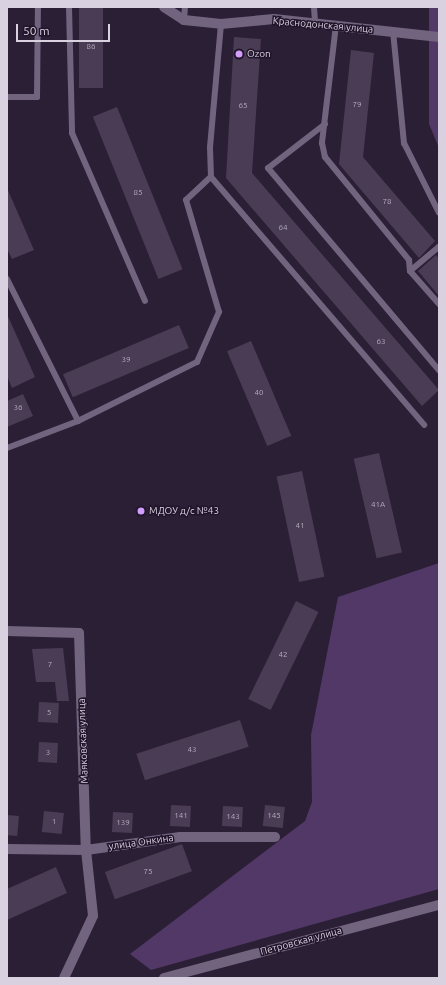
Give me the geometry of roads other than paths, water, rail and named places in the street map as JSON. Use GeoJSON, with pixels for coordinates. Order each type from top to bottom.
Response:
{"type":"FeatureCollection","features":[{"type":"Feature","properties":{"kind":"street","name":"Краснодонская улица"},"geometry":{"type":"LineString","coordinates":[[164,7],[184,20],[221,24],[274,20],[315,22],[439,38]]}},
{"type":"Feature","properties":{"kind":"street","name":"Маяковская улица"},"geometry":{"type":"LineString","coordinates":[[7,631],[79,633],[86,850],[93,916],[64,978]]}},
{"type":"Feature","properties":{"kind":"street","name":"улица Онкина"},"geometry":{"type":"LineString","coordinates":[[7,849],[86,850],[180,837],[275,837]]}},
{"type":"Feature","properties":{"kind":"street","name":"Петровская улица"},"geometry":{"type":"LineString","coordinates":[[164,978],[438,906]]}},
{"type":"Feature","properties":{"kind":"lane"},"geometry":{"type":"LineString","coordinates":[[7,97],[37,97],[38,7]]}},
{"type":"Feature","properties":{"kind":"lane"},"geometry":{"type":"LineString","coordinates":[[69,7],[72,133],[145,301]]}},
{"type":"Feature","properties":{"kind":"lane"},"geometry":{"type":"LineString","coordinates":[[184,20],[185,7]]}},
{"type":"Feature","properties":{"kind":"lane"},"geometry":{"type":"LineString","coordinates":[[314,7],[315,22]]}},
{"type":"Feature","properties":{"kind":"lane"},"geometry":{"type":"LineString","coordinates":[[221,24],[210,148],[211,177],[424,425]]}},
{"type":"Feature","properties":{"kind":"lane"},"geometry":{"type":"LineString","coordinates":[[336,25],[322,143],[325,157],[409,260],[410,271],[439,304]]}},
{"type":"Feature","properties":{"kind":"lane"},"geometry":{"type":"LineString","coordinates":[[393,31],[404,143],[439,213]]}},
{"type":"Feature","properties":{"kind":"lane"},"geometry":{"type":"LineString","coordinates":[[325,124],[268,168],[439,370]]}},
{"type":"Feature","properties":{"kind":"lane"},"geometry":{"type":"LineString","coordinates":[[7,448],[78,421],[197,362],[219,312],[186,200],[211,177]]}},
{"type":"Feature","properties":{"kind":"lane"},"geometry":{"type":"LineString","coordinates":[[410,271],[439,247]]}},
{"type":"Feature","properties":{"kind":"lane"},"geometry":{"type":"LineString","coordinates":[[7,280],[78,421]]}},
{"type":"Feature","properties":{"kind":"place","name":"Ozon"},"geometry":{"type":"Point","coordinates":[239,54]}},
{"type":"Feature","properties":{"kind":"place","name":"МДОУ д/с №43"},"geometry":{"type":"Point","coordinates":[141,511]}}]}
